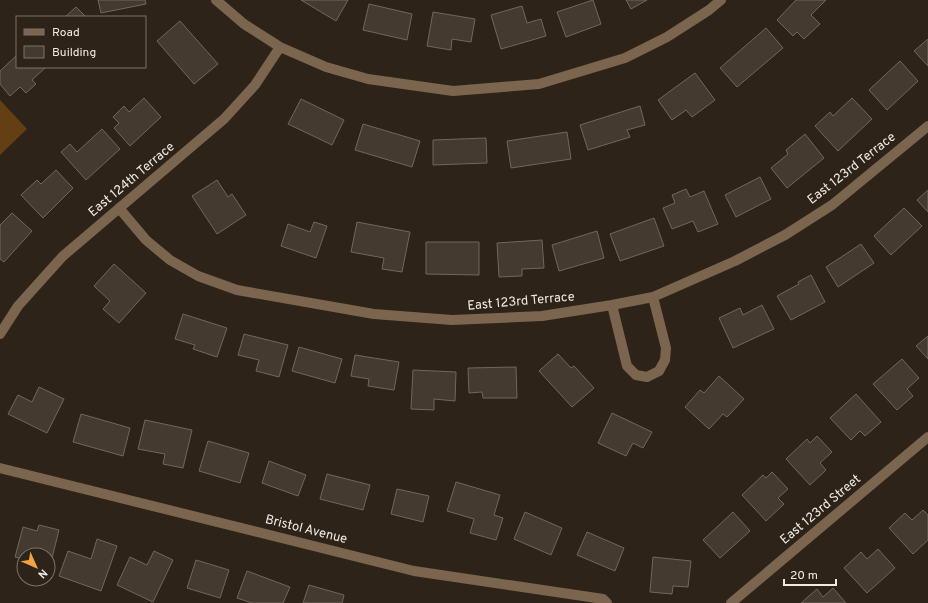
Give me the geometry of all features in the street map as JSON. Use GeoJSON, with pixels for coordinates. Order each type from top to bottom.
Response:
{"type":"FeatureCollection","features":[{"type":"Feature","properties":{"kind":"street"},"geometry":{"type":"LineString","coordinates":[[216,0],[244,24],[280,47],[326,67],[368,79],[453,90],[539,84],[625,58],[667,37],[709,10],[721,0]]}},
{"type":"Feature","properties":{"kind":"street","name":"East 124th Terrace"},"geometry":{"type":"LineString","coordinates":[[0,334],[18,306],[63,256],[224,119],[255,85],[280,47]]}},
{"type":"Feature","properties":{"kind":"street","name":"East 123rd Terrace"},"geometry":{"type":"LineString","coordinates":[[119,208],[146,240],[170,260],[198,276],[237,290],[374,314],[452,320],[542,316],[653,297],[735,261],[796,228],[832,205],[928,126]]}},
{"type":"Feature","properties":{"kind":"street"},"geometry":{"type":"LineString","coordinates":[[612,305],[627,366],[636,375],[647,377],[659,371],[665,360],[666,348],[653,297]]}},
{"type":"Feature","properties":{"kind":"street","name":"East 123rd Street"},"geometry":{"type":"LineString","coordinates":[[731,603],[928,437]]}},
{"type":"Feature","properties":{"kind":"street","name":"Bristol Avenue"},"geometry":{"type":"LineString","coordinates":[[0,468],[414,571],[603,599],[607,603]]}},
{"type":"Feature","properties":{"kind":"shaded area"},"geometry":{"type":"Polygon","coordinates":[[[0,100],[27,129],[0,155],[0,100]]]}},
{"type":"Feature","properties":{"kind":"building"},"geometry":{"type":"Polygon","coordinates":[[[98,0],[145,0],[146,4],[101,13],[98,0]]]}},
{"type":"Feature","properties":{"kind":"building"},"geometry":{"type":"Polygon","coordinates":[[[301,0],[348,0],[336,21],[301,0]]]}},
{"type":"Feature","properties":{"kind":"building"},"geometry":{"type":"Polygon","coordinates":[[[593,0],[601,24],[566,37],[557,12],[593,0]]]}},
{"type":"Feature","properties":{"kind":"building"},"geometry":{"type":"Polygon","coordinates":[[[626,0],[647,0],[631,9],[626,0]]]}},
{"type":"Feature","properties":{"kind":"building"},"geometry":{"type":"Polygon","coordinates":[[[796,0],[826,0],[811,15],[820,24],[804,39],[797,32],[793,36],[777,20],[796,0]]]}},
{"type":"Feature","properties":{"kind":"building"},"geometry":{"type":"Polygon","coordinates":[[[369,4],[412,14],[407,40],[363,30],[369,4]]]}},
{"type":"Feature","properties":{"kind":"building"},"geometry":{"type":"Polygon","coordinates":[[[522,6],[527,23],[541,19],[546,36],[501,49],[491,15],[522,6]]]}},
{"type":"Feature","properties":{"kind":"building"},"geometry":{"type":"Polygon","coordinates":[[[76,7],[85,16],[66,16],[76,7]]]}},
{"type":"Feature","properties":{"kind":"building"},"geometry":{"type":"Polygon","coordinates":[[[433,12],[475,19],[471,42],[452,39],[451,50],[427,46],[433,12]]]}},
{"type":"Feature","properties":{"kind":"building"},"geometry":{"type":"Polygon","coordinates":[[[180,21],[218,64],[194,84],[157,41],[180,21]]]}},
{"type":"Feature","properties":{"kind":"building"},"geometry":{"type":"Polygon","coordinates":[[[766,28],[783,48],[737,87],[720,68],[766,28]]]}},
{"type":"Feature","properties":{"kind":"building"},"geometry":{"type":"Polygon","coordinates":[[[928,39],[928,66],[914,51],[928,39]]]}},
{"type":"Feature","properties":{"kind":"building"},"geometry":{"type":"Polygon","coordinates":[[[16,56],[16,68],[45,68],[32,80],[36,84],[26,93],[20,87],[10,96],[0,84],[0,71],[16,56]]]}},
{"type":"Feature","properties":{"kind":"building"},"geometry":{"type":"Polygon","coordinates":[[[900,61],[918,81],[887,110],[869,90],[900,61]]]}},
{"type":"Feature","properties":{"kind":"building"},"geometry":{"type":"Polygon","coordinates":[[[695,73],[715,100],[692,117],[686,110],[672,120],[658,100],[695,73]]]}},
{"type":"Feature","properties":{"kind":"building"},"geometry":{"type":"Polygon","coordinates":[[[144,98],[161,117],[130,146],[114,128],[119,123],[113,117],[124,106],[129,112],[144,98]]]}},
{"type":"Feature","properties":{"kind":"building"},"geometry":{"type":"Polygon","coordinates":[[[852,98],[872,119],[838,151],[815,126],[830,112],[833,116],[852,98]]]}},
{"type":"Feature","properties":{"kind":"building"},"geometry":{"type":"Polygon","coordinates":[[[301,99],[344,120],[332,145],[288,124],[301,99]]]}},
{"type":"Feature","properties":{"kind":"building"},"geometry":{"type":"Polygon","coordinates":[[[640,106],[645,125],[627,130],[630,137],[588,150],[580,125],[640,106]]]}},
{"type":"Feature","properties":{"kind":"building"},"geometry":{"type":"Polygon","coordinates":[[[363,124],[420,141],[412,167],[355,150],[363,124]]]}},
{"type":"Feature","properties":{"kind":"building"},"geometry":{"type":"Polygon","coordinates":[[[102,129],[120,149],[86,180],[61,152],[70,144],[77,152],[102,129]]]}},
{"type":"Feature","properties":{"kind":"building"},"geometry":{"type":"Polygon","coordinates":[[[567,132],[571,159],[511,168],[507,141],[567,132]]]}},
{"type":"Feature","properties":{"kind":"building"},"geometry":{"type":"Polygon","coordinates":[[[805,134],[824,158],[787,188],[771,168],[788,154],[786,150],[805,134]]]}},
{"type":"Feature","properties":{"kind":"building"},"geometry":{"type":"Polygon","coordinates":[[[486,138],[487,163],[433,165],[433,140],[486,138]]]}},
{"type":"Feature","properties":{"kind":"building"},"geometry":{"type":"Polygon","coordinates":[[[56,170],[73,188],[43,218],[21,195],[37,180],[41,184],[56,170]]]}},
{"type":"Feature","properties":{"kind":"building"},"geometry":{"type":"Polygon","coordinates":[[[760,177],[771,199],[736,217],[725,195],[760,177]]]}},
{"type":"Feature","properties":{"kind":"building"},"geometry":{"type":"Polygon","coordinates":[[[217,180],[228,197],[232,194],[246,215],[217,234],[192,196],[217,180]]]}},
{"type":"Feature","properties":{"kind":"building"},"geometry":{"type":"Polygon","coordinates":[[[686,189],[690,197],[704,191],[718,224],[698,232],[693,221],[672,229],[663,208],[675,203],[672,195],[686,189]]]}},
{"type":"Feature","properties":{"kind":"building"},"geometry":{"type":"Polygon","coordinates":[[[928,190],[928,212],[917,200],[928,190]]]}},
{"type":"Feature","properties":{"kind":"building"},"geometry":{"type":"Polygon","coordinates":[[[904,208],[922,226],[891,255],[874,236],[904,208]]]}},
{"type":"Feature","properties":{"kind":"building"},"geometry":{"type":"Polygon","coordinates":[[[12,213],[32,231],[4,262],[0,259],[0,225],[12,213]]]}},
{"type":"Feature","properties":{"kind":"building"},"geometry":{"type":"Polygon","coordinates":[[[654,218],[664,246],[620,261],[610,234],[654,218]]]}},
{"type":"Feature","properties":{"kind":"building"},"geometry":{"type":"Polygon","coordinates":[[[314,222],[327,226],[316,258],[281,246],[288,224],[310,232],[314,222]]]}},
{"type":"Feature","properties":{"kind":"building"},"geometry":{"type":"Polygon","coordinates":[[[357,222],[410,232],[402,272],[382,269],[384,258],[351,252],[357,222]]]}},
{"type":"Feature","properties":{"kind":"building"},"geometry":{"type":"Polygon","coordinates":[[[597,231],[604,258],[559,271],[552,245],[597,231]]]}},
{"type":"Feature","properties":{"kind":"building"},"geometry":{"type":"Polygon","coordinates":[[[542,240],[544,268],[522,269],[522,276],[499,277],[497,243],[542,240]]]}},
{"type":"Feature","properties":{"kind":"building"},"geometry":{"type":"Polygon","coordinates":[[[426,242],[479,242],[479,275],[426,274],[426,242]]]}},
{"type":"Feature","properties":{"kind":"building"},"geometry":{"type":"Polygon","coordinates":[[[861,244],[874,263],[838,287],[826,267],[861,244]]]}},
{"type":"Feature","properties":{"kind":"building"},"geometry":{"type":"Polygon","coordinates":[[[114,264],[146,293],[119,323],[103,309],[110,301],[94,286],[114,264]]]}},
{"type":"Feature","properties":{"kind":"building"},"geometry":{"type":"Polygon","coordinates":[[[811,275],[825,302],[791,320],[777,296],[799,284],[798,282],[811,275]]]}},
{"type":"Feature","properties":{"kind":"building"},"geometry":{"type":"Polygon","coordinates":[[[762,305],[774,329],[733,348],[719,318],[740,308],[743,315],[762,305]]]}},
{"type":"Feature","properties":{"kind":"building"},"geometry":{"type":"Polygon","coordinates":[[[183,314],[227,328],[217,357],[193,349],[195,345],[175,339],[183,314]]]}},
{"type":"Feature","properties":{"kind":"building"},"geometry":{"type":"Polygon","coordinates":[[[244,334],[288,345],[279,377],[256,371],[259,360],[238,355],[244,334]]]}},
{"type":"Feature","properties":{"kind":"building"},"geometry":{"type":"Polygon","coordinates":[[[928,336],[928,359],[916,346],[928,336]]]}},
{"type":"Feature","properties":{"kind":"building"},"geometry":{"type":"Polygon","coordinates":[[[299,347],[342,359],[335,383],[292,371],[299,347]]]}},
{"type":"Feature","properties":{"kind":"building"},"geometry":{"type":"Polygon","coordinates":[[[558,354],[571,368],[574,366],[594,388],[572,407],[539,371],[558,354]]]}},
{"type":"Feature","properties":{"kind":"building"},"geometry":{"type":"Polygon","coordinates":[[[355,355],[399,362],[394,390],[368,386],[369,379],[351,376],[355,355]]]}},
{"type":"Feature","properties":{"kind":"building"},"geometry":{"type":"Polygon","coordinates":[[[902,359],[919,378],[907,389],[913,396],[897,410],[873,384],[902,359]]]}},
{"type":"Feature","properties":{"kind":"building"},"geometry":{"type":"Polygon","coordinates":[[[516,367],[517,398],[483,398],[482,392],[469,393],[468,368],[516,367]]]}},
{"type":"Feature","properties":{"kind":"building"},"geometry":{"type":"Polygon","coordinates":[[[413,370],[456,372],[455,401],[434,399],[434,410],[411,409],[413,370]]]}},
{"type":"Feature","properties":{"kind":"building"},"geometry":{"type":"Polygon","coordinates":[[[719,376],[744,399],[727,417],[723,414],[709,429],[685,407],[700,390],[704,393],[719,376]]]}},
{"type":"Feature","properties":{"kind":"building"},"geometry":{"type":"Polygon","coordinates":[[[39,387],[64,399],[47,433],[8,414],[18,395],[32,402],[39,387]]]}},
{"type":"Feature","properties":{"kind":"building"},"geometry":{"type":"Polygon","coordinates":[[[856,394],[881,422],[865,436],[860,431],[851,440],[830,418],[856,394]]]}},
{"type":"Feature","properties":{"kind":"building"},"geometry":{"type":"Polygon","coordinates":[[[612,413],[652,432],[643,448],[633,443],[626,456],[598,443],[612,413]]]}},
{"type":"Feature","properties":{"kind":"building"},"geometry":{"type":"Polygon","coordinates":[[[81,414],[130,428],[123,456],[73,442],[81,414]]]}},
{"type":"Feature","properties":{"kind":"building"},"geometry":{"type":"Polygon","coordinates":[[[145,420],[192,430],[183,468],[163,464],[165,454],[138,449],[145,420]]]}},
{"type":"Feature","properties":{"kind":"building"},"geometry":{"type":"Polygon","coordinates":[[[817,436],[832,452],[820,463],[826,470],[810,485],[786,459],[807,439],[810,443],[817,436]]]}},
{"type":"Feature","properties":{"kind":"building"},"geometry":{"type":"Polygon","coordinates":[[[208,441],[249,453],[240,483],[199,471],[208,441]]]}},
{"type":"Feature","properties":{"kind":"building"},"geometry":{"type":"Polygon","coordinates":[[[269,461],[306,475],[298,496],[262,483],[269,461]]]}},
{"type":"Feature","properties":{"kind":"building"},"geometry":{"type":"Polygon","coordinates":[[[772,472],[788,489],[778,498],[784,504],[766,521],[742,495],[763,475],[766,478],[772,472]]]}},
{"type":"Feature","properties":{"kind":"building"},"geometry":{"type":"Polygon","coordinates":[[[327,474],[370,485],[363,510],[320,499],[327,474]]]}},
{"type":"Feature","properties":{"kind":"building"},"geometry":{"type":"Polygon","coordinates":[[[456,482],[500,495],[494,515],[503,518],[496,540],[470,533],[474,519],[447,511],[456,482]]]}},
{"type":"Feature","properties":{"kind":"building"},"geometry":{"type":"Polygon","coordinates":[[[397,489],[429,496],[423,522],[391,514],[397,489]]]}},
{"type":"Feature","properties":{"kind":"building"},"geometry":{"type":"Polygon","coordinates":[[[923,510],[928,515],[928,540],[913,554],[889,528],[905,513],[912,520],[923,510]]]}},
{"type":"Feature","properties":{"kind":"building"},"geometry":{"type":"Polygon","coordinates":[[[525,512],[562,528],[551,555],[514,539],[525,512]]]}},
{"type":"Feature","properties":{"kind":"building"},"geometry":{"type":"Polygon","coordinates":[[[733,512],[750,531],[720,558],[703,540],[733,512]]]}},
{"type":"Feature","properties":{"kind":"building"},"geometry":{"type":"Polygon","coordinates":[[[39,525],[59,530],[55,547],[18,547],[23,527],[37,531],[39,525]]]}},
{"type":"Feature","properties":{"kind":"building"},"geometry":{"type":"Polygon","coordinates":[[[587,532],[624,548],[615,571],[577,555],[587,532]]]}},
{"type":"Feature","properties":{"kind":"building"},"geometry":{"type":"Polygon","coordinates":[[[97,539],[117,546],[101,591],[59,576],[68,551],[91,559],[97,539]]]}},
{"type":"Feature","properties":{"kind":"building"},"geometry":{"type":"Polygon","coordinates":[[[878,549],[895,568],[867,593],[844,568],[861,552],[867,559],[878,549]]]}},
{"type":"Feature","properties":{"kind":"building"},"geometry":{"type":"Polygon","coordinates":[[[154,551],[173,560],[153,602],[117,585],[130,557],[147,565],[154,551]]]}},
{"type":"Feature","properties":{"kind":"building"},"geometry":{"type":"Polygon","coordinates":[[[653,557],[691,561],[688,587],[673,586],[672,594],[650,592],[653,557]]]}},
{"type":"Feature","properties":{"kind":"building"},"geometry":{"type":"Polygon","coordinates":[[[196,560],[229,570],[220,598],[187,588],[196,560]]]}},
{"type":"Feature","properties":{"kind":"building"},"geometry":{"type":"Polygon","coordinates":[[[247,571],[290,587],[283,603],[252,603],[237,598],[247,571]]]}},
{"type":"Feature","properties":{"kind":"building"},"geometry":{"type":"Polygon","coordinates":[[[309,585],[344,595],[342,603],[303,603],[309,585]]]}},
{"type":"Feature","properties":{"kind":"building"},"geometry":{"type":"Polygon","coordinates":[[[833,588],[846,603],[801,603],[817,589],[823,597],[833,588]]]}}]}
